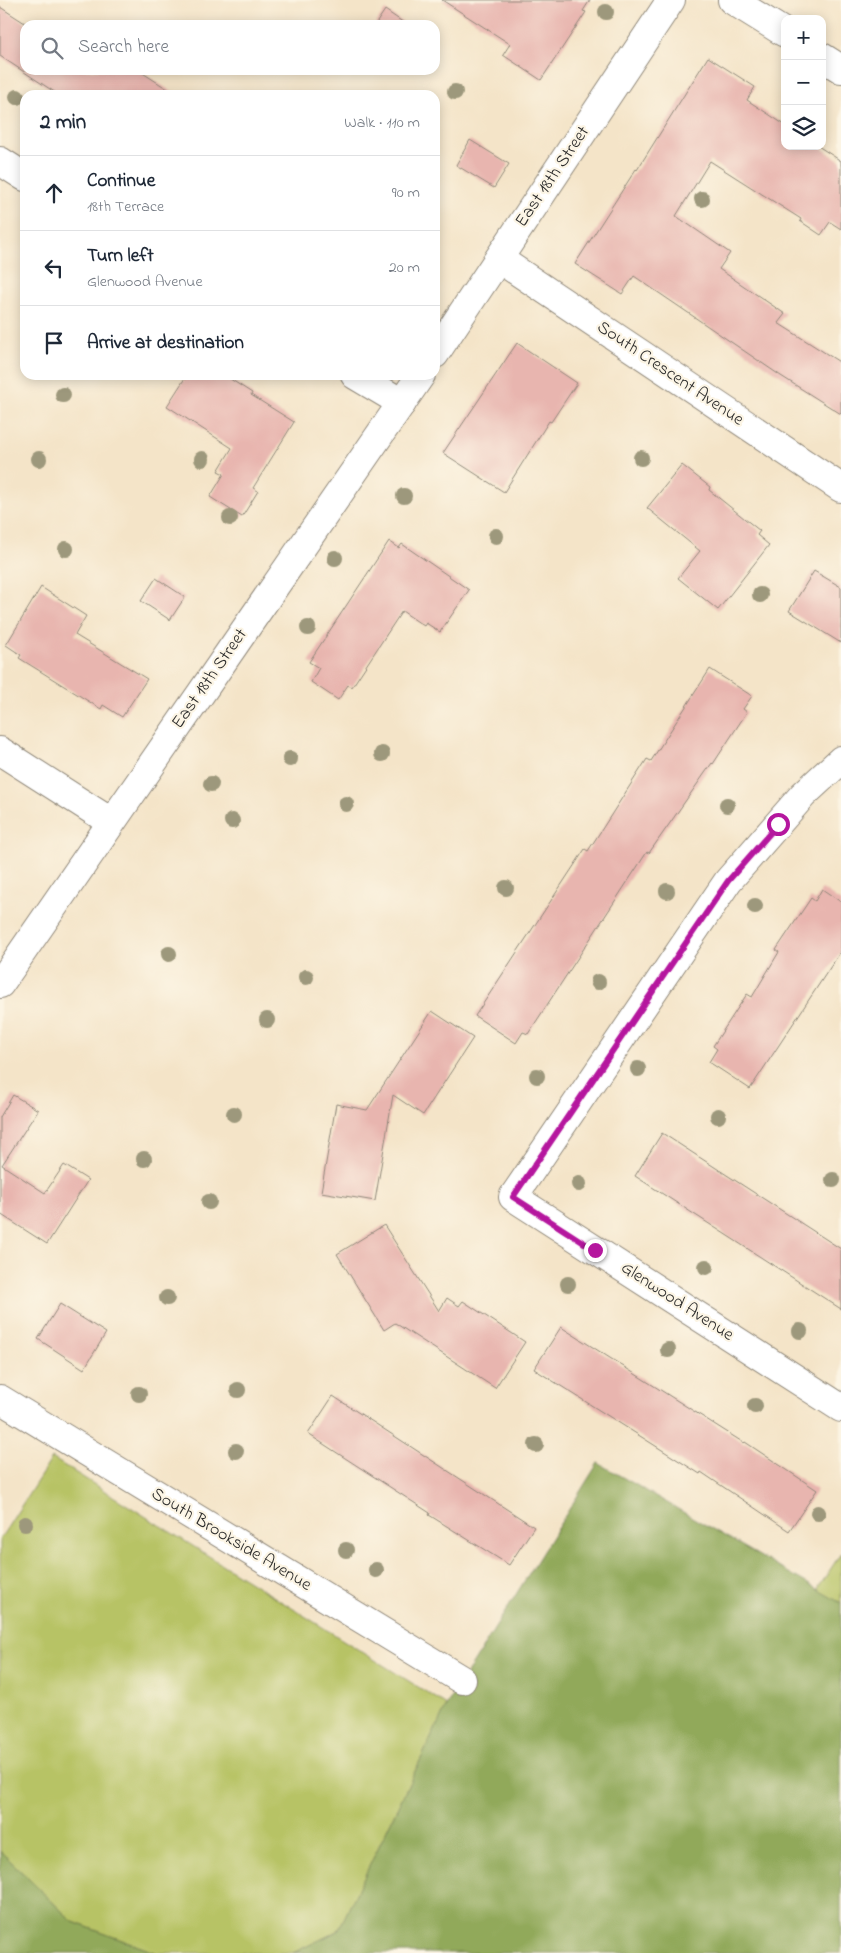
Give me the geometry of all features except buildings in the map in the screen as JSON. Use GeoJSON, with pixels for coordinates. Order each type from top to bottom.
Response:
{"type":"FeatureCollection","features":[{"type":"Feature","properties":{"kind":"street","name":"East 18th Street"},"geometry":{"type":"LineString","coordinates":[[440,347],[671,0]]}},
{"type":"Feature","properties":{"kind":"street"},"geometry":{"type":"LineString","coordinates":[[732,0],[781,31]]}},
{"type":"Feature","properties":{"kind":"street"},"geometry":{"type":"LineString","coordinates":[[826,60],[841,69]]}},
{"type":"Feature","properties":{"kind":"street"},"geometry":{"type":"LineString","coordinates":[[0,162],[20,173]]}},
{"type":"Feature","properties":{"kind":"street","name":"South Crescent Avenue"},"geometry":{"type":"LineString","coordinates":[[499,260],[841,488]]}},
{"type":"Feature","properties":{"kind":"street"},"geometry":{"type":"LineString","coordinates":[[363,380],[402,403]]}},
{"type":"Feature","properties":{"kind":"street","name":"East 18th Street"},"geometry":{"type":"LineString","coordinates":[[0,984],[418,380]]}},
{"type":"Feature","properties":{"kind":"street"},"geometry":{"type":"LineString","coordinates":[[0,751],[111,822]]}},
{"type":"Feature","properties":{"kind":"street","name":"Glenwood Avenue"},"geometry":{"type":"LineString","coordinates":[[841,760],[804,795],[728,881],[513,1197],[841,1408]]}},
{"type":"Feature","properties":{"kind":"street","name":"South Brookside Avenue"},"geometry":{"type":"LineString","coordinates":[[0,1399],[462,1680]]}},
{"type":"Feature","properties":{"kind":"green space"},"geometry":{"type":"Polygon","coordinates":[[[52,1458],[447,1705],[338,1931],[293,1953],[157,1953],[73,1922],[0,1851],[0,1539],[52,1458]]]}},
{"type":"Feature","properties":{"kind":"green space"},"geometry":{"type":"Polygon","coordinates":[[[598,1463],[841,1603],[841,1953],[293,1953],[338,1931],[447,1705],[598,1463]]]}},
{"type":"Feature","properties":{"kind":"green space"},"geometry":{"type":"Polygon","coordinates":[[[841,1553],[841,1603],[817,1590],[841,1553]]]}},
{"type":"Feature","properties":{"kind":"green space"},"geometry":{"type":"Polygon","coordinates":[[[0,1851],[73,1922],[157,1953],[0,1953],[0,1851]]]}},
{"type":"Feature","properties":{"kind":"route"},"geometry":{"type":"LineString","coordinates":[[595,1250],[513,1197],[728,881],[778,824]]}}]}
